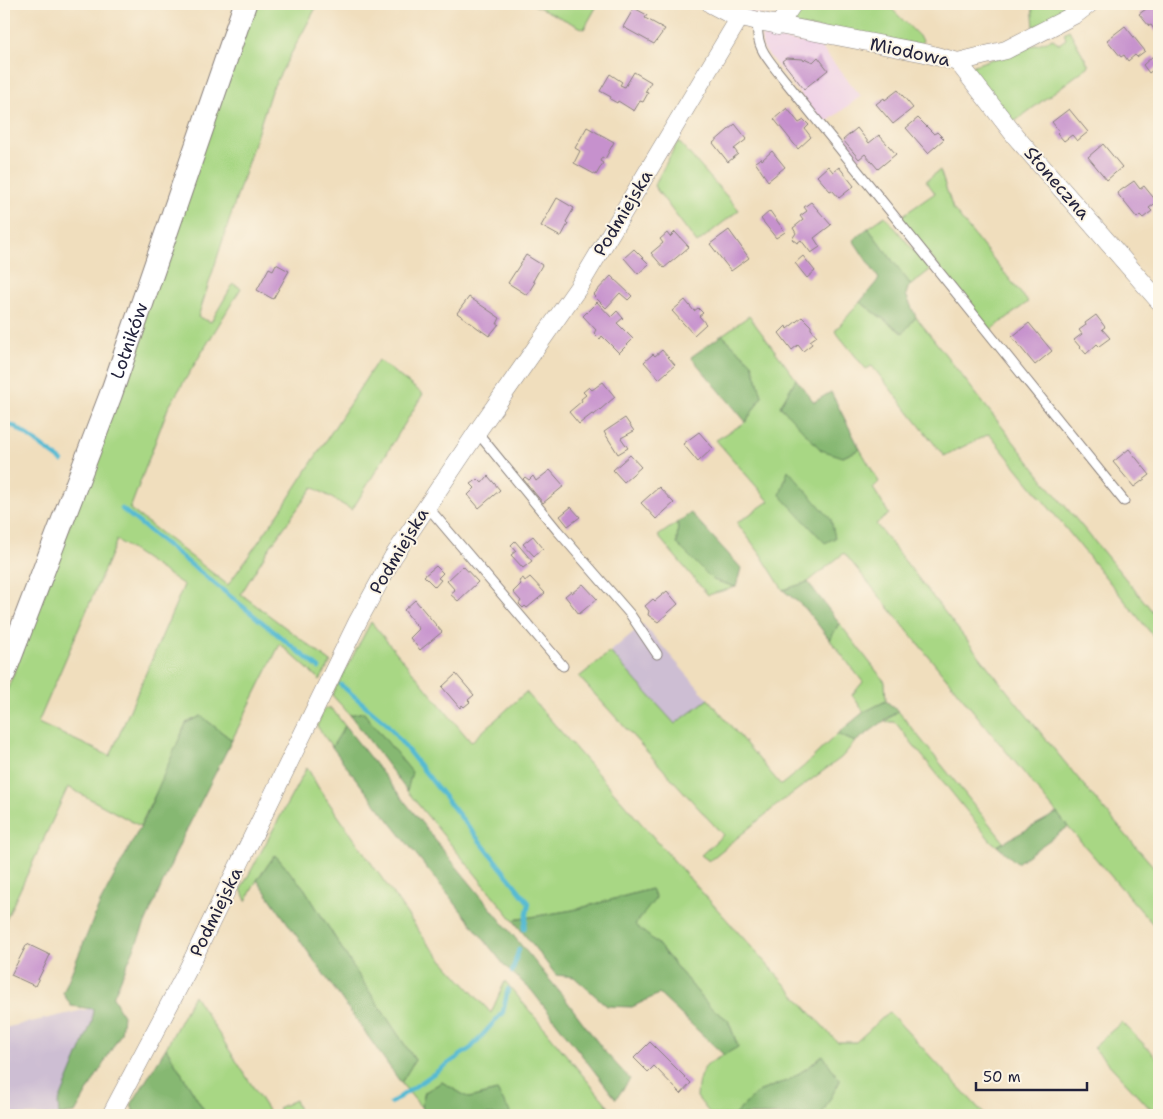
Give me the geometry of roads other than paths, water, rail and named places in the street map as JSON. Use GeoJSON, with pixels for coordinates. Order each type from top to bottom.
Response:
{"type":"FeatureCollection","features":[{"type":"Feature","properties":{"kind":"street","name":"Lotników"},"geometry":{"type":"LineString","coordinates":[[4,674],[111,394],[245,4]]}},
{"type":"Feature","properties":{"kind":"street","name":"Miodowa"},"geometry":{"type":"LineString","coordinates":[[711,4],[728,13],[742,10],[758,21],[778,26],[925,53],[958,62],[1006,50],[1076,14],[1089,4]]}},
{"type":"Feature","properties":{"kind":"street"},"geometry":{"type":"LineString","coordinates":[[778,26],[793,4]]}},
{"type":"Feature","properties":{"kind":"street","name":"Podmiejska"},"geometry":{"type":"LineString","coordinates":[[111,1115],[186,973],[358,621],[393,557],[477,432],[578,288],[742,10]]}},
{"type":"Feature","properties":{"kind":"street","name":"Słoneczna"},"geometry":{"type":"LineString","coordinates":[[958,62],[1016,137],[1159,301]]}},
{"type":"Feature","properties":{"kind":"lane"},"geometry":{"type":"LineString","coordinates":[[758,21],[757,34],[760,48],[782,77],[1124,501]]}},
{"type":"Feature","properties":{"kind":"lane"},"geometry":{"type":"LineString","coordinates":[[477,432],[557,530],[630,614],[657,654]]}},
{"type":"Feature","properties":{"kind":"lane"},"geometry":{"type":"LineString","coordinates":[[427,506],[563,666]]}},
{"type":"Feature","properties":{"kind":"waterway"},"geometry":{"type":"LineString","coordinates":[[4,423],[16,427],[62,461]]}},
{"type":"Feature","properties":{"kind":"waterway"},"geometry":{"type":"LineString","coordinates":[[122,509],[319,668]]}},
{"type":"Feature","properties":{"kind":"waterway"},"geometry":{"type":"LineString","coordinates":[[341,685],[386,723],[529,903],[524,929]]}},
{"type":"Feature","properties":{"kind":"waterway"},"geometry":{"type":"LineString","coordinates":[[512,972],[519,949]]}},
{"type":"Feature","properties":{"kind":"waterway"},"geometry":{"type":"LineString","coordinates":[[391,1103],[471,1048],[503,1012],[508,989]]}}]}
